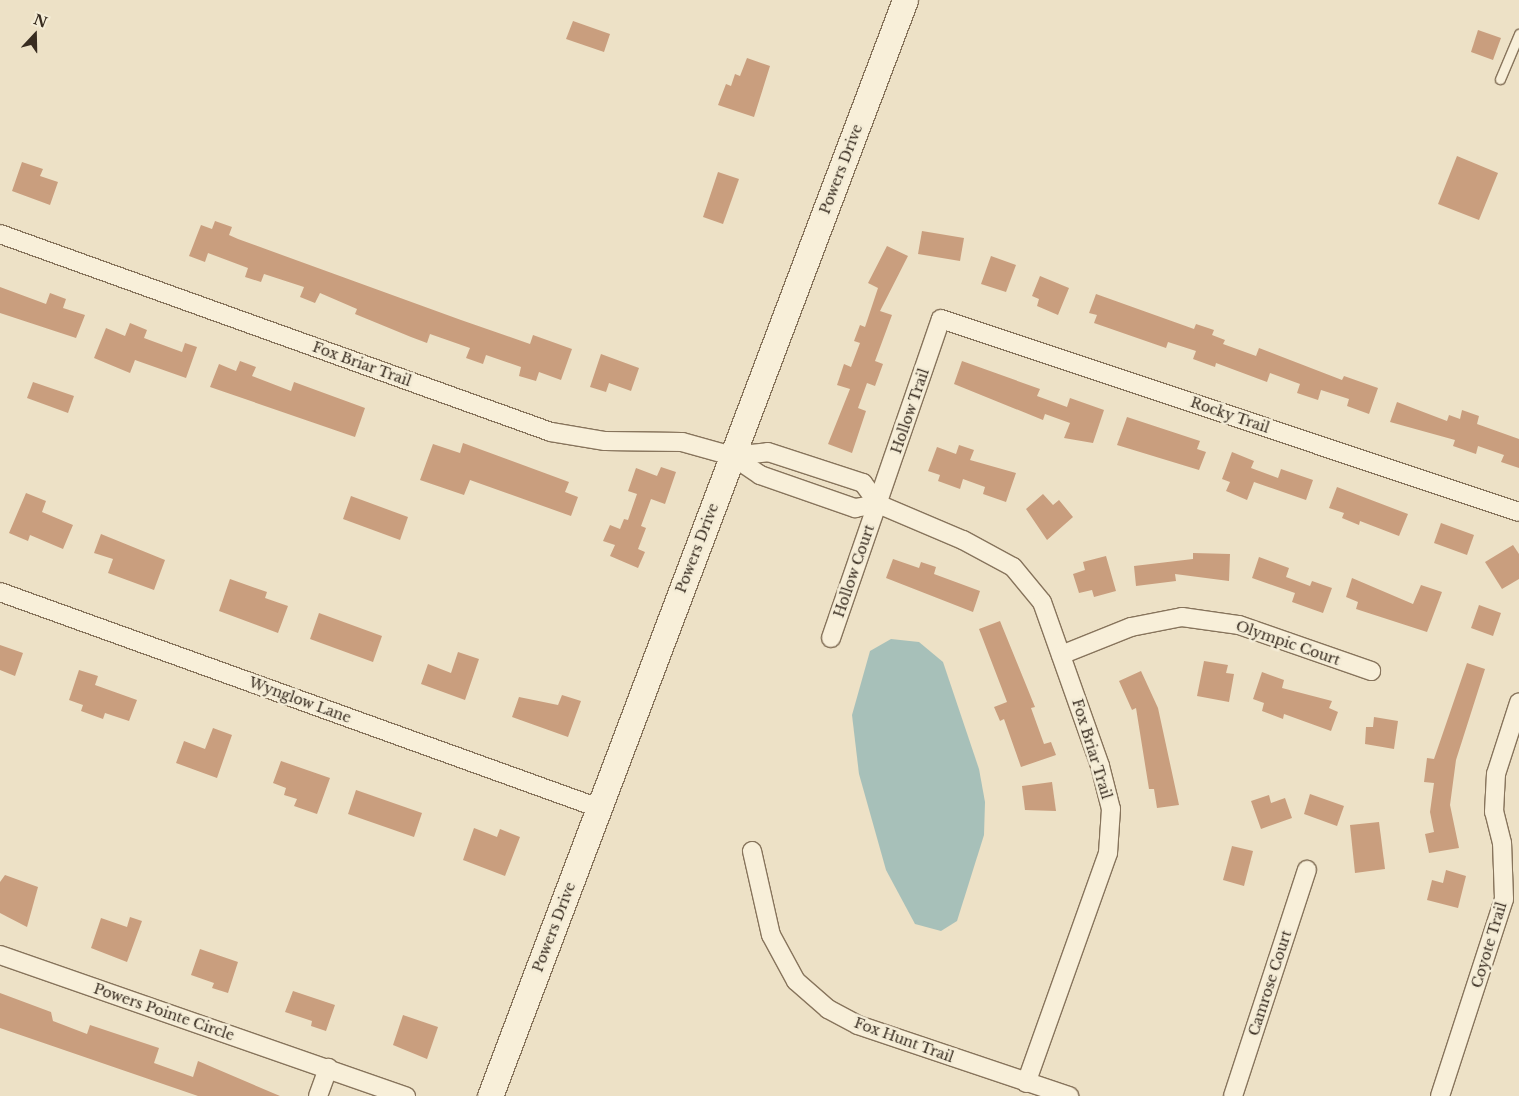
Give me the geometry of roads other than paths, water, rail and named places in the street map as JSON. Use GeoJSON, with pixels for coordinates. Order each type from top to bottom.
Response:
{"type":"FeatureCollection","features":[{"type":"Feature","properties":{"kind":"street","name":"Powers Drive"},"geometry":{"type":"LineString","coordinates":[[490,1096],[905,0]]}},
{"type":"Feature","properties":{"kind":"street","name":"Fox Briar Trail"},"geometry":{"type":"LineString","coordinates":[[0,234],[551,432],[605,441],[682,442],[732,456],[760,475],[855,508],[878,504]]}},
{"type":"Feature","properties":{"kind":"street","name":"Hollow Trail"},"geometry":{"type":"LineString","coordinates":[[878,504],[941,319]]}},
{"type":"Feature","properties":{"kind":"street","name":"Rocky Trail"},"geometry":{"type":"LineString","coordinates":[[941,319],[1519,512]]}},
{"type":"Feature","properties":{"kind":"street","name":"Fox Briar Trail"},"geometry":{"type":"LineString","coordinates":[[732,456],[768,452],[863,483],[878,504],[963,540],[1013,567],[1042,602],[1100,766],[1111,808],[1108,853],[1026,1083]]}},
{"type":"Feature","properties":{"kind":"street","name":"Hollow Court"},"geometry":{"type":"LineString","coordinates":[[831,638],[878,504]]}},
{"type":"Feature","properties":{"kind":"street","name":"Wynglow Lane"},"geometry":{"type":"LineString","coordinates":[[0,592],[599,808]]}},
{"type":"Feature","properties":{"kind":"street","name":"Olympic Court"},"geometry":{"type":"LineString","coordinates":[[1061,655],[1131,627],[1182,617],[1239,625],[1371,671]]}},
{"type":"Feature","properties":{"kind":"street","name":"Coyote Trail"},"geometry":{"type":"LineString","coordinates":[[1440,1096],[1504,899],[1502,842],[1494,812],[1496,774],[1519,703]]}},
{"type":"Feature","properties":{"kind":"street","name":"Fox Hunt Trail"},"geometry":{"type":"LineString","coordinates":[[752,851],[771,935],[796,981],[828,1009],[858,1025],[1069,1096]]}},
{"type":"Feature","properties":{"kind":"street","name":"Camrose Court"},"geometry":{"type":"LineString","coordinates":[[1233,1096],[1307,870]]}},
{"type":"Feature","properties":{"kind":"street","name":"Powers Pointe Circle"},"geometry":{"type":"LineString","coordinates":[[0,955],[406,1096]]}},
{"type":"Feature","properties":{"kind":"street"},"geometry":{"type":"LineString","coordinates":[[318,1096],[328,1068]]}},
{"type":"Feature","properties":{"kind":"lane"},"geometry":{"type":"LineString","coordinates":[[1500,79],[1519,34]]}},
{"type":"Feature","properties":{"kind":"water"},"geometry":{"type":"Polygon","coordinates":[[[891,639],[919,642],[943,662],[979,769],[985,802],[984,835],[957,921],[941,931],[915,924],[886,870],[859,774],[852,715],[870,651],[891,639]]]}}]}
